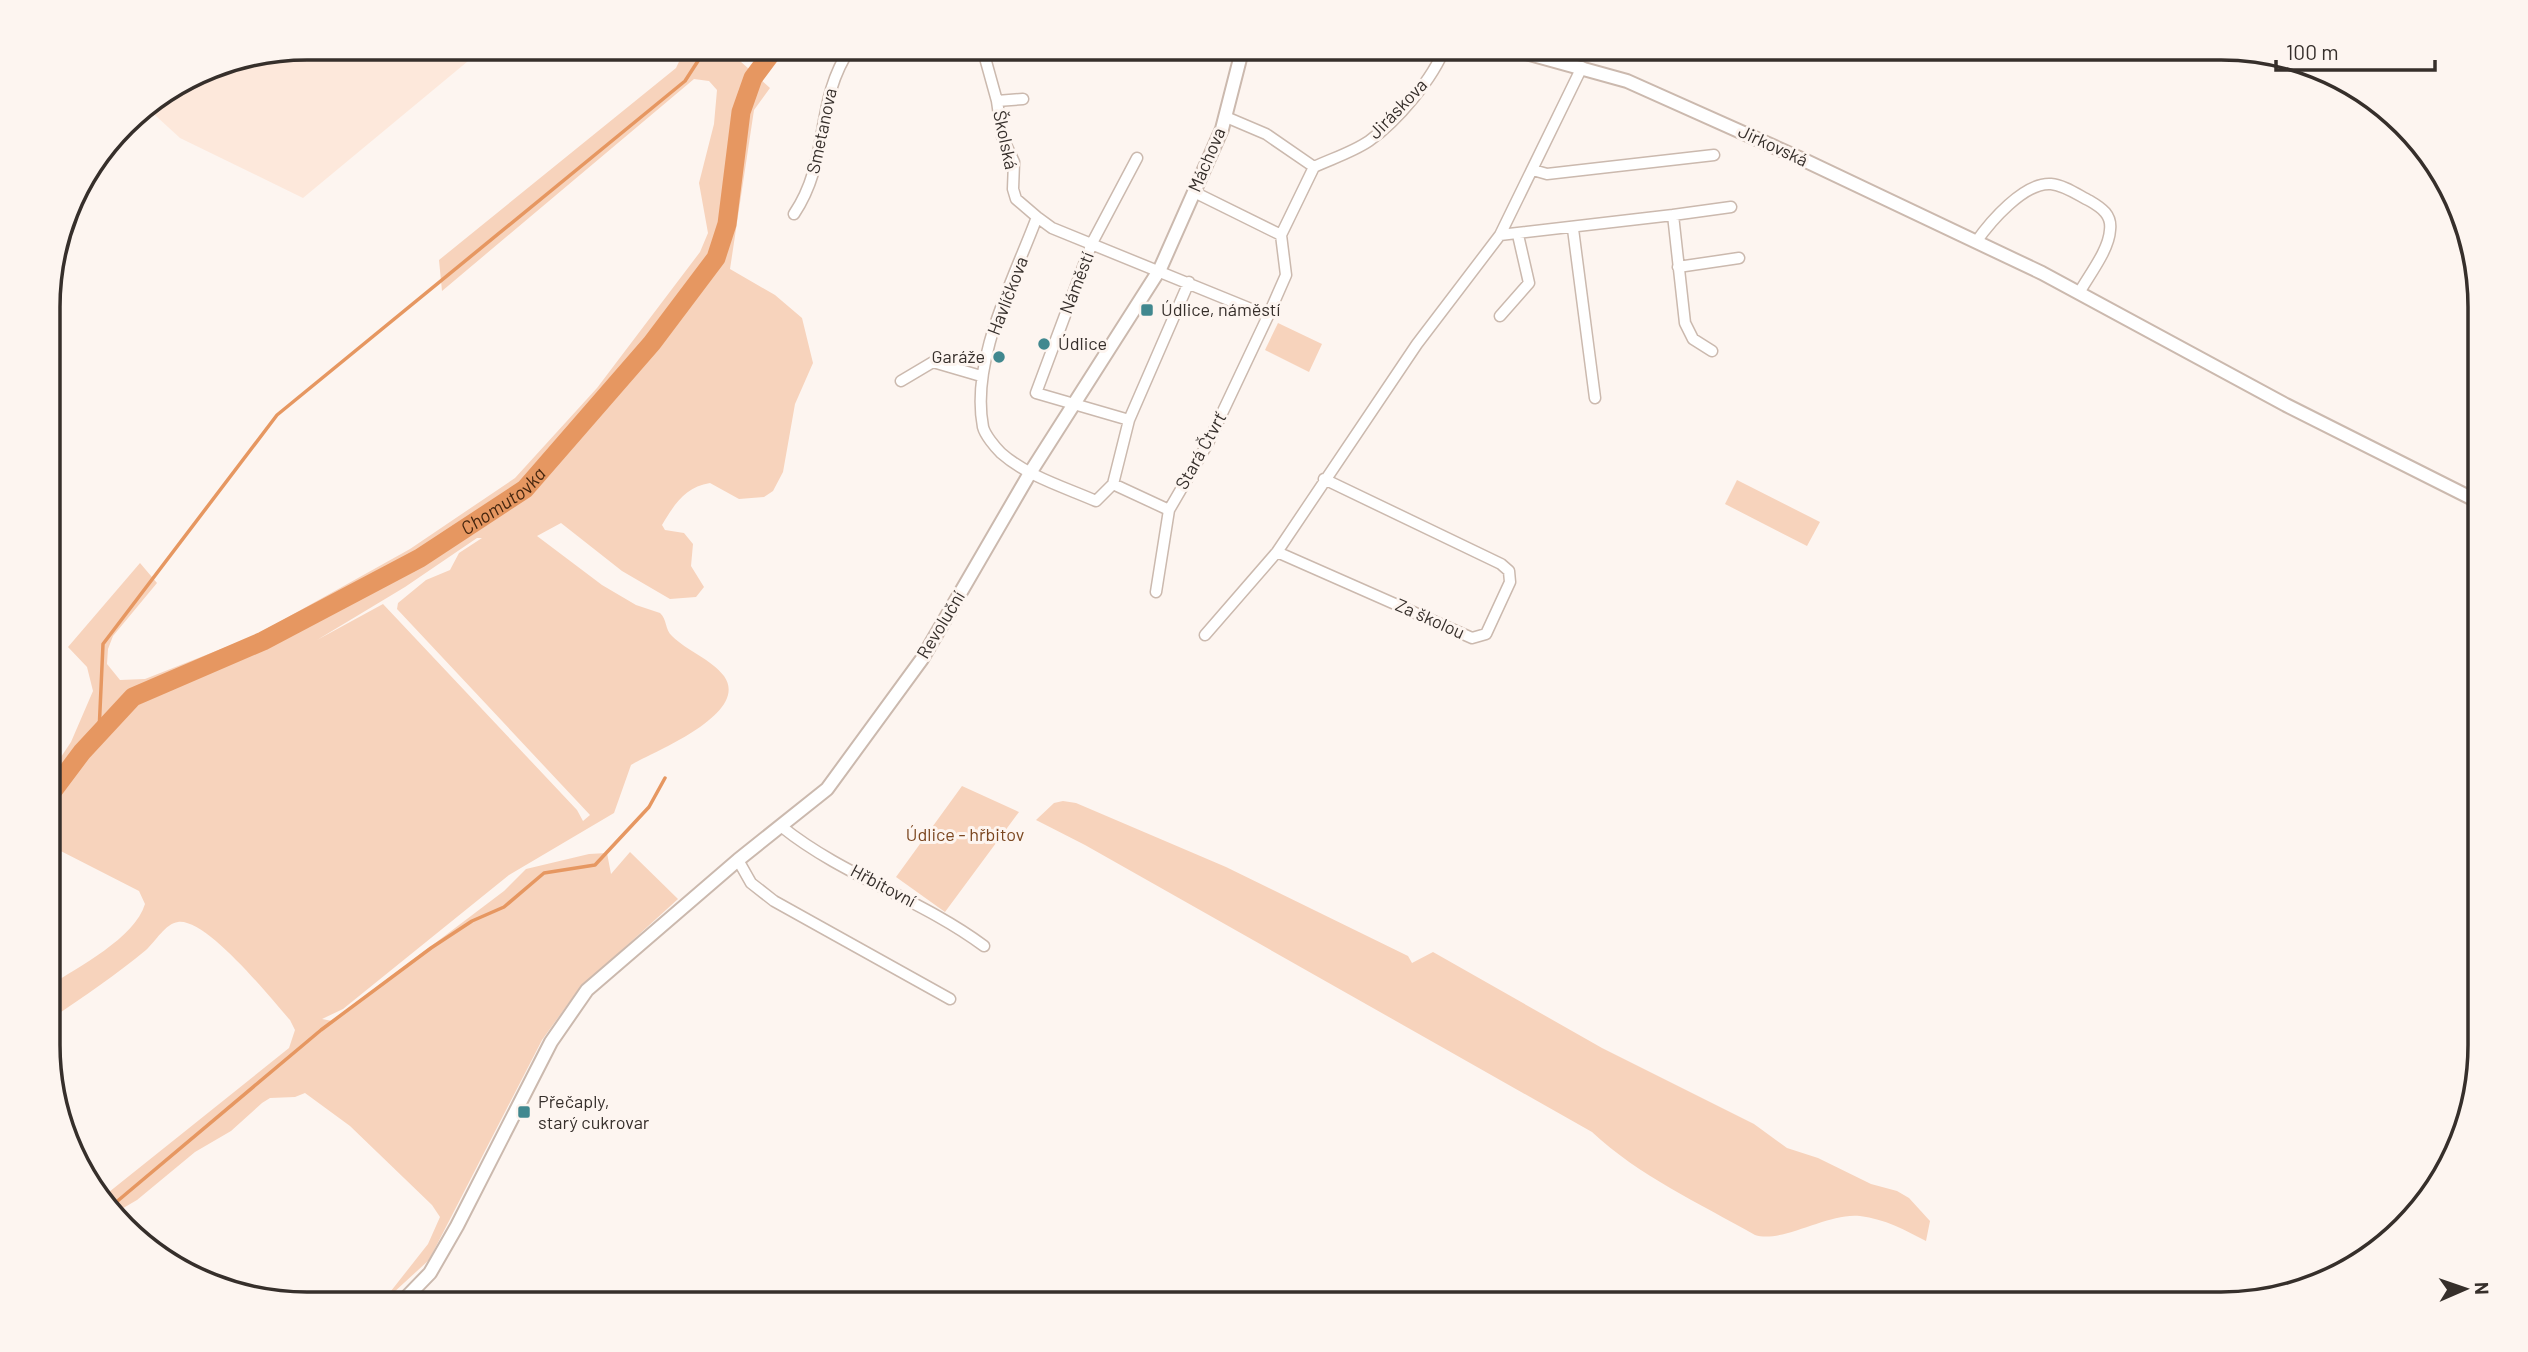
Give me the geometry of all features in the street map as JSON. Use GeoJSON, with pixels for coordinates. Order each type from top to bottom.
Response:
{"type":"FeatureCollection","features":[{"type":"Feature","properties":{"kind":"street","name":"Smetanova"},"geometry":{"type":"LineString","coordinates":[[793,214],[805,197],[819,158],[822,114],[830,86],[843,60]]}},
{"type":"Feature","properties":{"kind":"street"},"geometry":{"type":"LineString","coordinates":[[986,60],[997,102]]}},
{"type":"Feature","properties":{"kind":"street","name":"Máchova"},"geometry":{"type":"LineString","coordinates":[[1160,269],[1226,117],[1240,60]]}},
{"type":"Feature","properties":{"kind":"street","name":"Jiráskova"},"geometry":{"type":"LineString","coordinates":[[1314,167],[1369,141],[1412,99],[1440,60]]}},
{"type":"Feature","properties":{"kind":"street","name":"Jirkovská"},"geometry":{"type":"LineString","coordinates":[[1552,60],[1581,67],[1662,95],[1960,234],[2079,293],[2286,405],[2468,496]]}},
{"type":"Feature","properties":{"kind":"street"},"geometry":{"type":"LineString","coordinates":[[1205,635],[1277,552],[1417,344],[1500,235],[1581,67]]}},
{"type":"Feature","properties":{"kind":"street","name":"Školská"},"geometry":{"type":"LineString","coordinates":[[1023,99],[997,102],[1002,136],[1014,162],[1013,189],[1016,199],[1052,228],[1092,243]]}},
{"type":"Feature","properties":{"kind":"street"},"geometry":{"type":"LineString","coordinates":[[1194,192],[1281,235],[1314,167],[1266,134],[1226,117]]}},
{"type":"Feature","properties":{"kind":"street"},"geometry":{"type":"LineString","coordinates":[[1533,170],[1548,174],[1714,155]]}},
{"type":"Feature","properties":{"kind":"street"},"geometry":{"type":"LineString","coordinates":[[1092,243],[1137,158]]}},
{"type":"Feature","properties":{"kind":"street"},"geometry":{"type":"LineString","coordinates":[[1976,242],[1993,220],[2030,189],[2044,184],[2062,187],[2103,210],[2110,225],[2109,236],[2079,293]]}},
{"type":"Feature","properties":{"kind":"street"},"geometry":{"type":"LineString","coordinates":[[1500,235],[1573,229],[1731,206]]}},
{"type":"Feature","properties":{"kind":"street"},"geometry":{"type":"LineString","coordinates":[[1673,215],[1685,323],[1693,339],[1712,351]]}},
{"type":"Feature","properties":{"kind":"street","name":"Havlíčkova"},"geometry":{"type":"LineString","coordinates":[[1037,217],[990,344],[981,376],[983,429],[1001,452],[1030,473],[1096,501],[1113,484]]}},
{"type":"Feature","properties":{"kind":"street"},"geometry":{"type":"LineString","coordinates":[[1573,229],[1595,398]]}},
{"type":"Feature","properties":{"kind":"street","name":"Stará Čtvrť"},"geometry":{"type":"LineString","coordinates":[[1156,592],[1169,510],[1209,443],[1286,275],[1281,235]]}},
{"type":"Feature","properties":{"kind":"street"},"geometry":{"type":"LineString","coordinates":[[1500,316],[1529,283],[1518,235]]}},
{"type":"Feature","properties":{"kind":"street","name":"Náměstí"},"geometry":{"type":"LineString","coordinates":[[1129,420],[1036,393],[1092,243],[1189,282]]}},
{"type":"Feature","properties":{"kind":"street"},"geometry":{"type":"LineString","coordinates":[[1678,267],[1739,258]]}},
{"type":"Feature","properties":{"kind":"street"},"geometry":{"type":"LineString","coordinates":[[1075,403],[1160,269]]}},
{"type":"Feature","properties":{"kind":"street"},"geometry":{"type":"LineString","coordinates":[[1169,510],[1113,484],[1129,420],[1189,282],[1268,316]]}},
{"type":"Feature","properties":{"kind":"street"},"geometry":{"type":"LineString","coordinates":[[901,381],[933,362],[981,376]]}},
{"type":"Feature","properties":{"kind":"street","name":"Revoluční"},"geometry":{"type":"LineString","coordinates":[[412,1292],[430,1273],[457,1226],[551,1042],[587,990],[738,860],[827,789],[922,659],[1030,473],[1075,403]]}},
{"type":"Feature","properties":{"kind":"street","name":"Za školou"},"geometry":{"type":"LineString","coordinates":[[1277,552],[1472,638],[1486,634],[1510,582],[1509,571],[1501,564],[1324,479]]}},
{"type":"Feature","properties":{"kind":"street","name":"Hřbitovní"},"geometry":{"type":"LineString","coordinates":[[782,827],[805,845],[950,921],[984,946]]}},
{"type":"Feature","properties":{"kind":"street"},"geometry":{"type":"LineString","coordinates":[[738,860],[751,883],[774,901],[950,999]]}},
{"type":"Feature","properties":{"kind":"shaded area"},"geometry":{"type":"Polygon","coordinates":[[[290,60],[469,60],[303,198],[180,138],[153,113],[197,85],[242,68],[290,60]]]}},
{"type":"Feature","properties":{"kind":"green space"},"geometry":{"type":"Polygon","coordinates":[[[680,60],[740,60],[770,88],[754,110],[730,269],[775,295],[802,318],[813,363],[795,404],[783,472],[773,491],[764,497],[739,499],[710,483],[701,485],[681,498],[662,525],[665,530],[684,533],[693,544],[691,566],[704,587],[696,597],[670,599],[622,571],[561,523],[537,536],[602,585],[636,605],[660,613],[672,636],[724,676],[729,690],[724,704],[696,730],[631,765],[614,813],[509,875],[343,1009],[322,1019],[332,1021],[504,891],[526,869],[589,854],[607,853],[611,874],[630,852],[678,899],[578,990],[542,1040],[429,1260],[394,1292],[390,1292],[428,1244],[440,1217],[432,1205],[350,1126],[305,1093],[295,1097],[270,1098],[262,1103],[231,1131],[195,1152],[137,1200],[122,1209],[108,1193],[289,1048],[295,1030],[269,995],[221,946],[190,924],[178,922],[165,929],[146,950],[123,968],[60,1013],[60,979],[118,940],[139,917],[145,904],[139,891],[60,851],[60,758],[71,742],[93,691],[87,667],[68,647],[140,563],[157,583],[113,636],[108,649],[107,664],[120,680],[145,679],[254,636],[410,549],[515,478],[597,388],[700,252],[708,233],[699,183],[714,124],[717,90],[709,81],[694,79],[442,291],[439,260],[676,68],[680,60]],[[477,538],[405,587],[317,640],[383,604],[577,810],[583,821],[590,815],[397,609],[398,603],[426,580],[450,570],[459,553],[482,538],[477,538]]]}},
{"type":"Feature","properties":{"kind":"green space"},"geometry":{"type":"Polygon","coordinates":[[[1278,323],[1322,344],[1309,372],[1265,350],[1278,323]]]}},
{"type":"Feature","properties":{"kind":"green space"},"geometry":{"type":"Polygon","coordinates":[[[1737,480],[1820,522],[1807,546],[1725,504],[1737,480]]]}},
{"type":"Feature","properties":{"kind":"green space","name":"Údlice - hřbitov"},"geometry":{"type":"Polygon","coordinates":[[[962,786],[1019,812],[945,912],[896,877],[962,786]]]}},
{"type":"Feature","properties":{"kind":"green space"},"geometry":{"type":"Polygon","coordinates":[[[1054,803],[1076,803],[1226,867],[1408,956],[1412,963],[1433,952],[1602,1048],[1754,1124],[1787,1148],[1818,1158],[1871,1184],[1897,1191],[1909,1198],[1930,1221],[1926,1241],[1886,1222],[1860,1216],[1834,1219],[1778,1235],[1755,1235],[1649,1175],[1592,1132],[1085,845],[1036,820],[1054,803]]]}},
{"type":"Feature","properties":{"kind":"waterway"},"geometry":{"type":"LineString","coordinates":[[99,732],[103,644],[277,415],[685,81],[699,60]]}},
{"type":"Feature","properties":{"kind":"waterway","name":"Chomutovka"},"geometry":{"type":"LineString","coordinates":[[60,781],[82,752],[133,697],[263,641],[420,558],[525,489],[652,343],[716,258],[727,224],[741,112],[753,78],[766,60]]}},
{"type":"Feature","properties":{"kind":"waterway"},"geometry":{"type":"LineString","coordinates":[[116,1202],[321,1030],[431,948],[472,921],[504,907],[544,873],[595,865],[649,807],[665,778]]}},
{"type":"Feature","properties":{"kind":"place","name":"Údlice, náměstí"},"geometry":{"type":"Point","coordinates":[1147,310]}},
{"type":"Feature","properties":{"kind":"place","name":"Údlice"},"geometry":{"type":"Point","coordinates":[1044,344]}},
{"type":"Feature","properties":{"kind":"place","name":"Garáže"},"geometry":{"type":"Point","coordinates":[999,357]}},
{"type":"Feature","properties":{"kind":"place","name":"Přečaply, starý cukrovar"},"geometry":{"type":"Point","coordinates":[524,1112]}}]}
